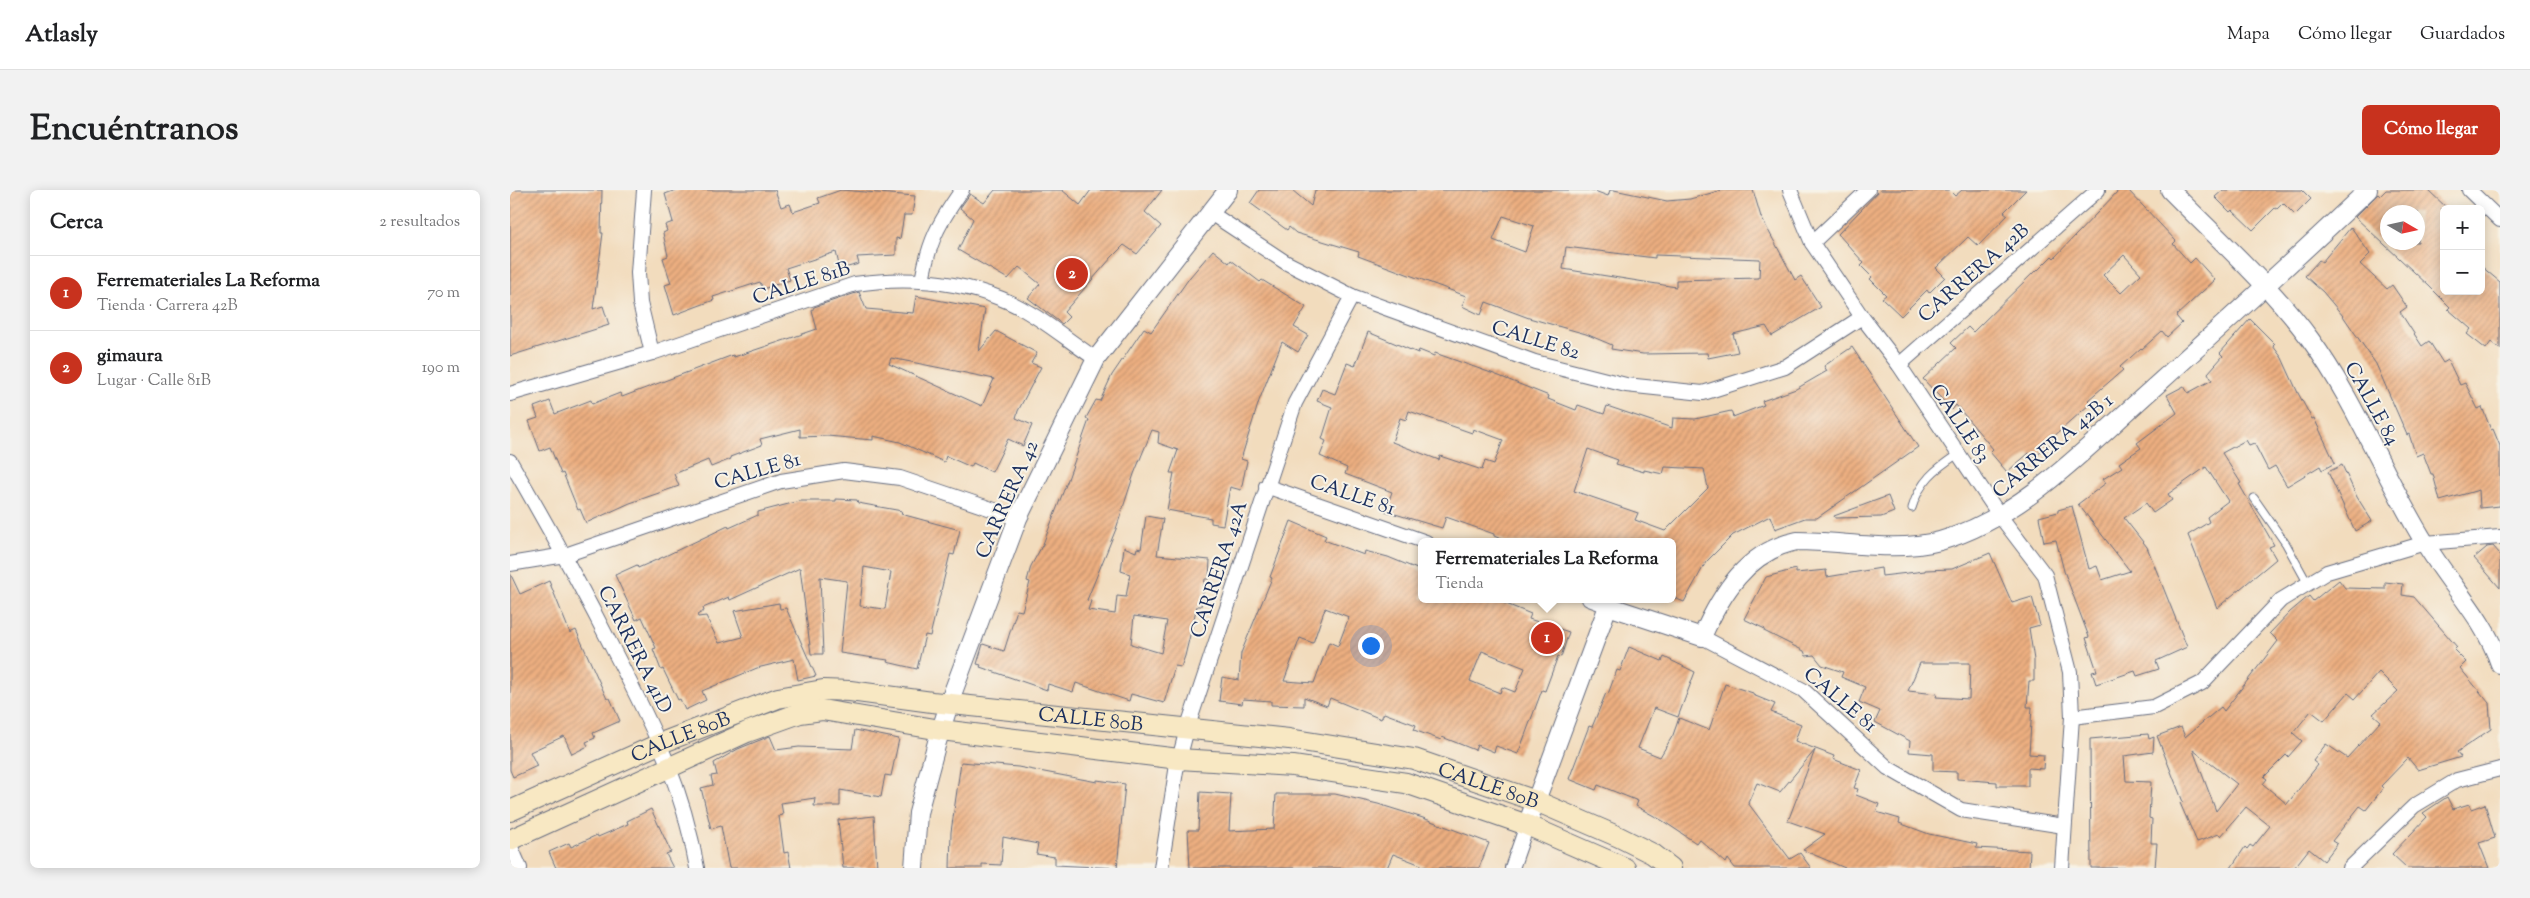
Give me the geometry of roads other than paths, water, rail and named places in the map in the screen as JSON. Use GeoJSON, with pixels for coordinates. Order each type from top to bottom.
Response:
{"type":"FeatureCollection","features":[{"type":"Feature","properties":{"kind":"main road","name":"CALLE 80B"},"geometry":{"type":"LineString","coordinates":[[510,811],[660,744],[778,698],[803,692],[850,691],[949,704],[1289,739],[1414,759],[1536,801],[1620,837],[1653,854],[1671,868]]}},
{"type":"Feature","properties":{"kind":"main road","name":"CALLE 80B"},"geometry":{"type":"LineString","coordinates":[[510,840],[670,765],[747,732],[800,713],[822,710],[941,730],[1179,759],[1293,766],[1406,783],[1527,825],[1611,860],[1625,868]]}},
{"type":"Feature","properties":{"kind":"street"},"geometry":{"type":"LineString","coordinates":[[644,190],[638,273],[640,303],[652,353]]}},
{"type":"Feature","properties":{"kind":"street"},"geometry":{"type":"LineString","coordinates":[[922,281],[927,251],[939,224],[962,190]]}},
{"type":"Feature","properties":{"kind":"street","name":"CARRERA 42"},"geometry":{"type":"LineString","coordinates":[[914,868],[918,813],[941,730],[1018,518],[1096,359],[1228,190]]}},
{"type":"Feature","properties":{"kind":"street","name":"CALLE 83"},"geometry":{"type":"LineString","coordinates":[[1790,190],[1812,243],[1862,317],[1898,365],[2000,516],[2045,575],[2070,672],[2072,718],[2062,868]]}},
{"type":"Feature","properties":{"kind":"street"},"geometry":{"type":"LineString","coordinates":[[1812,243],[1868,190]]}},
{"type":"Feature","properties":{"kind":"street","name":"CARRERA 42B"},"geometry":{"type":"LineString","coordinates":[[1898,365],[2098,190]]}},
{"type":"Feature","properties":{"kind":"street","name":"CALLE 84"},"geometry":{"type":"LineString","coordinates":[[2170,190],[2265,287],[2309,338],[2329,368],[2425,543],[2492,641],[2500,664]]}},
{"type":"Feature","properties":{"kind":"street","name":"CARRERA 42B 1"},"geometry":{"type":"LineString","coordinates":[[1702,637],[1714,609],[1737,576],[1765,554],[1789,542],[1821,541],[1904,548],[1923,545],[1970,531],[2000,516],[2041,486],[2265,287],[2368,190]]}},
{"type":"Feature","properties":{"kind":"street"},"geometry":{"type":"LineString","coordinates":[[2469,190],[2500,220]]}},
{"type":"Feature","properties":{"kind":"street","name":"CALLE 82"},"geometry":{"type":"LineString","coordinates":[[1209,212],[1285,262],[1352,296],[1535,362],[1626,385],[1703,393],[1785,367],[1862,317]]}},
{"type":"Feature","properties":{"kind":"street","name":"CALLE 81B"},"geometry":{"type":"LineString","coordinates":[[510,394],[652,353],[855,284],[890,279],[961,286],[1003,299],[1096,359]]}},
{"type":"Feature","properties":{"kind":"street","name":"CARRERA 42A"},"geometry":{"type":"LineString","coordinates":[[1161,868],[1179,759],[1187,729],[1266,486],[1296,403],[1352,296]]}},
{"type":"Feature","properties":{"kind":"street","name":"CARRERA 41D"},"geometry":{"type":"LineString","coordinates":[[510,461],[565,555],[670,765],[690,827],[697,868]]}},
{"type":"Feature","properties":{"kind":"street","name":"CALLE 81"},"geometry":{"type":"LineString","coordinates":[[510,564],[565,555],[781,481],[844,471],[900,478],[1018,518]]}},
{"type":"Feature","properties":{"kind":"street","name":"CALLE 81"},"geometry":{"type":"LineString","coordinates":[[1266,486],[1418,539]]}},
{"type":"Feature","properties":{"kind":"street"},"geometry":{"type":"LineString","coordinates":[[2072,718],[2154,707],[2202,683],[2281,600],[2328,572],[2425,543],[2500,538]]}},
{"type":"Feature","properties":{"kind":"street","name":"CALLE 81"},"geometry":{"type":"LineString","coordinates":[[1599,603],[1702,637],[1803,690],[1888,768],[1961,810],[2064,826]]}},
{"type":"Feature","properties":{"kind":"street"},"geometry":{"type":"LineString","coordinates":[[1512,868],[1608,606]]}},
{"type":"Feature","properties":{"kind":"street"},"geometry":{"type":"LineString","coordinates":[[2350,868],[2414,806],[2457,780],[2500,770]]}},
{"type":"Feature","properties":{"kind":"street"},"geometry":{"type":"LineString","coordinates":[[510,845],[520,868]]}},
{"type":"Feature","properties":{"kind":"lane"},"geometry":{"type":"LineString","coordinates":[[1912,508],[1918,491],[1927,476],[1958,454]]}},
{"type":"Feature","properties":{"kind":"lane"},"geometry":{"type":"LineString","coordinates":[[2254,498],[2286,544],[2308,584]]}},
{"type":"Feature","properties":{"kind":"place","name":"gimaura"},"geometry":{"type":"Point","coordinates":[1072,274]}},
{"type":"Feature","properties":{"kind":"place","name":"Ferremateriales La Reforma"},"geometry":{"type":"Point","coordinates":[1547,638]}}]}
